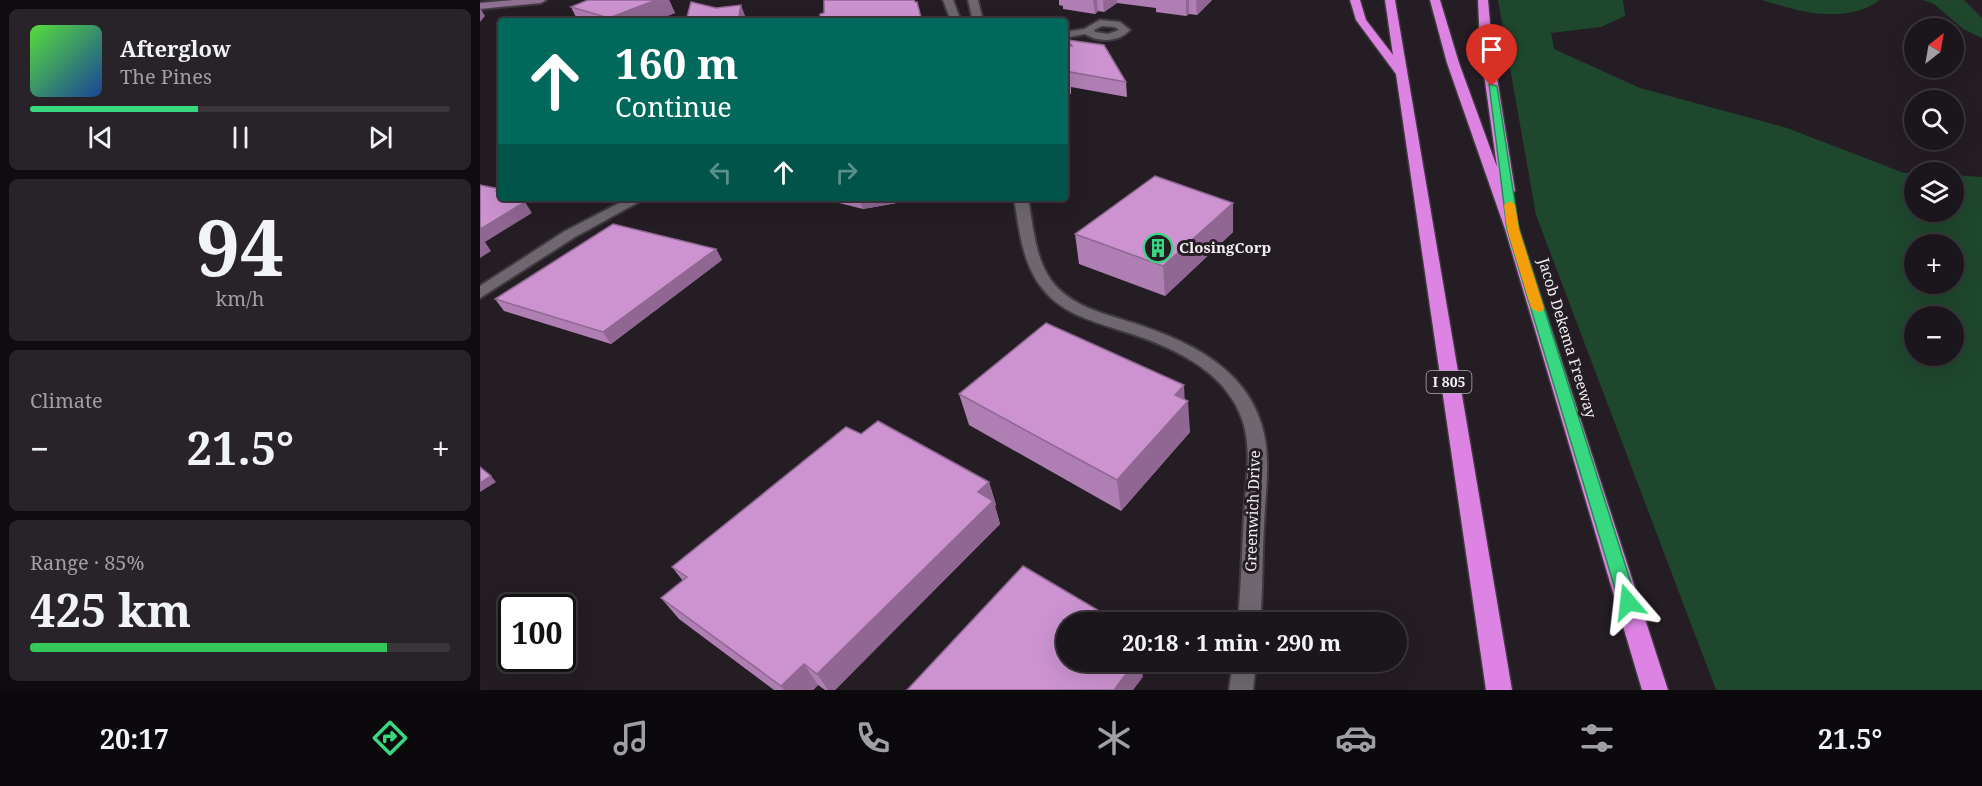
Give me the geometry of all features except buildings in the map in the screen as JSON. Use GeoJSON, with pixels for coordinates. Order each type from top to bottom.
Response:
{"type":"FeatureCollection","features":[{"type":"Feature","properties":{"kind":"highway"},"geometry":{"type":"LineString","coordinates":[[1355,0],[1361,20],[1401,73]]}},
{"type":"Feature","properties":{"kind":"highway","name":"I 805"},"geometry":{"type":"LineString","coordinates":[[1390,0],[1499,690]]}},
{"type":"Feature","properties":{"kind":"highway","name":"Jacob Dekema Freeway"},"geometry":{"type":"LineString","coordinates":[[1435,0],[1453,63],[1513,229],[1655,690]]}},
{"type":"Feature","properties":{"kind":"highway"},"geometry":{"type":"LineString","coordinates":[[1483,0],[1486,46],[1513,229]]}},
{"type":"Feature","properties":{"kind":"main road"},"geometry":{"type":"LineString","coordinates":[[480,6],[541,0]]}},
{"type":"Feature","properties":{"kind":"street"},"geometry":{"type":"LineString","coordinates":[[948,0],[955,18]]}},
{"type":"Feature","properties":{"kind":"street"},"geometry":{"type":"LineString","coordinates":[[973,0],[977,18]]}},
{"type":"Feature","properties":{"kind":"street"},"geometry":{"type":"LineString","coordinates":[[1068,34],[1088,31]]}},
{"type":"Feature","properties":{"kind":"street"},"geometry":{"type":"LineString","coordinates":[[480,293],[570,234],[633,201]]}},
{"type":"Feature","properties":{"kind":"street","name":"Greenwich Drive"},"geometry":{"type":"LineString","coordinates":[[1022,201],[1029,246],[1046,284],[1052,290],[1084,313],[1156,336],[1192,353],[1220,373],[1239,397],[1252,422],[1257,454],[1249,612]]}},
{"type":"Feature","properties":{"kind":"street"},"geometry":{"type":"LineString","coordinates":[[1241,690],[1244,672]]}},
{"type":"Feature","properties":{"kind":"green space"},"geometry":{"type":"Polygon","coordinates":[[[1498,0],[1623,0],[1625,16],[1601,27],[1551,33],[1554,49],[1640,88],[1787,128],[1904,173],[1904,222],[1964,222],[1964,176],[1982,177],[1982,690],[1716,690],[1536,215],[1498,0]]]}},
{"type":"Feature","properties":{"kind":"green space"},"geometry":{"type":"Polygon","coordinates":[[[1762,0],[1880,0],[1867,8],[1852,12],[1822,14],[1791,9],[1762,0]]]}},
{"type":"Feature","properties":{"kind":"green space"},"geometry":{"type":"Polygon","coordinates":[[[1923,0],[1964,0],[1982,18],[1982,38],[1964,29],[1964,18],[1950,18],[1934,4],[1923,0]]]}},
{"type":"Feature","properties":{"kind":"slow traffic"},"geometry":{"type":"LineString","coordinates":[[1510,205],[1513,229],[1538,308]]}},
{"type":"Feature","properties":{"kind":"place","name":"ClosingCorp"},"geometry":{"type":"Point","coordinates":[1158,248]}},
{"type":"Feature","properties":{"kind":"route"},"geometry":{"type":"LineString","coordinates":[[1492,86],[1513,229],[1628,602]]}}]}
